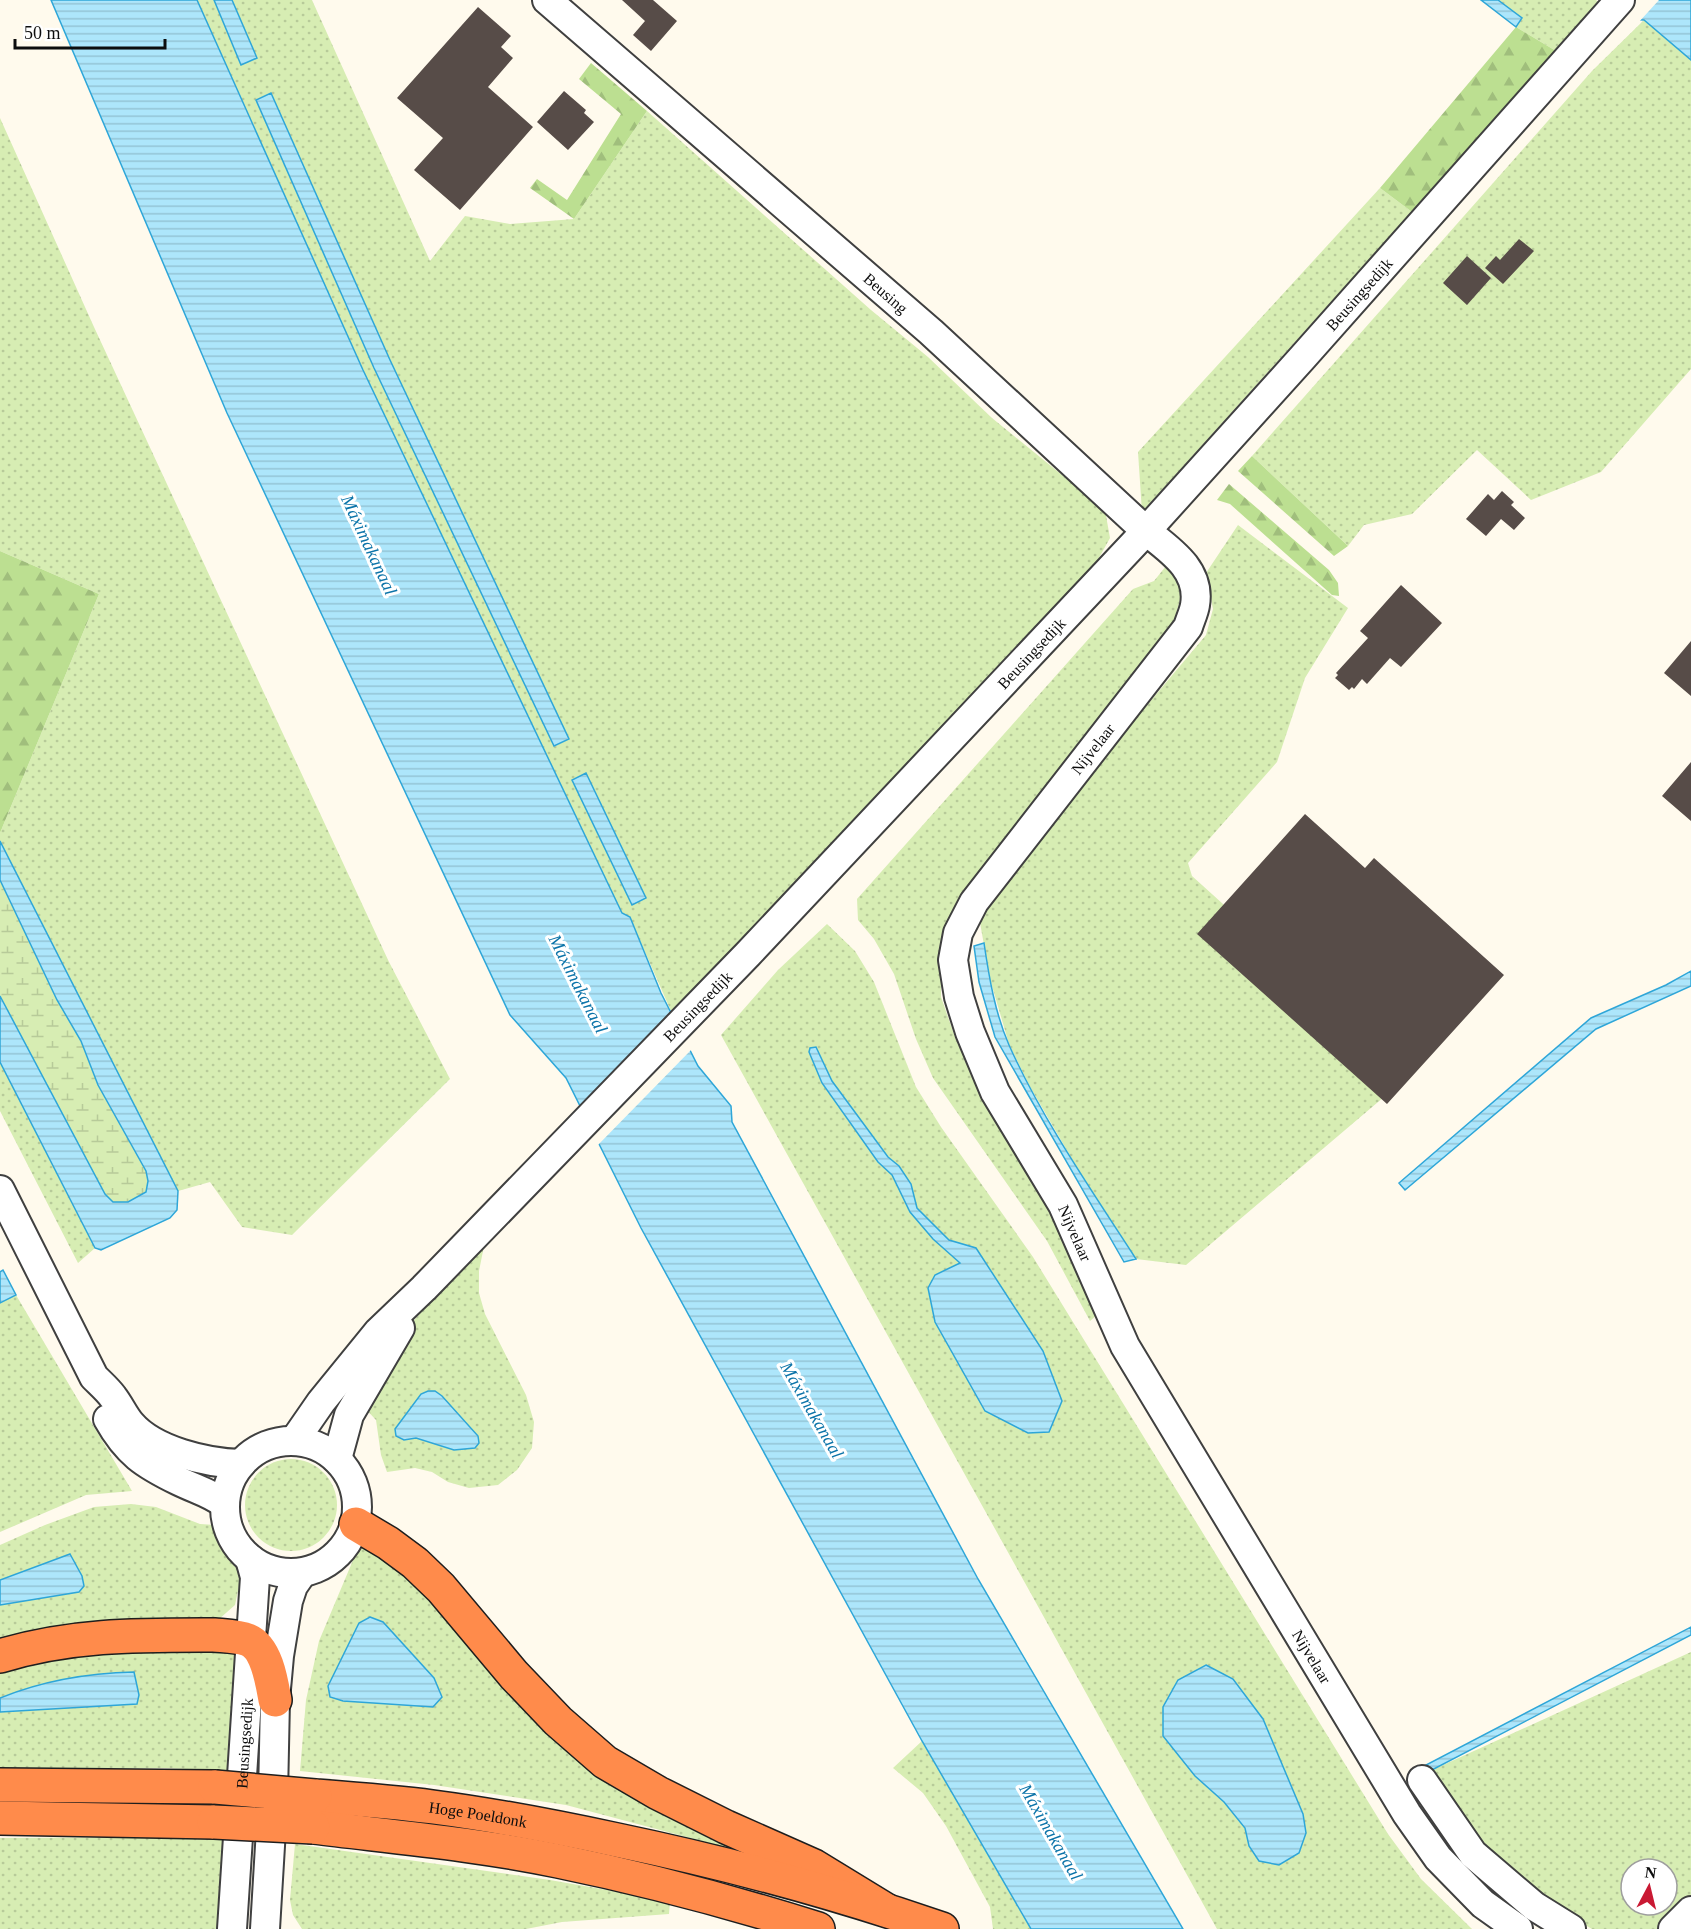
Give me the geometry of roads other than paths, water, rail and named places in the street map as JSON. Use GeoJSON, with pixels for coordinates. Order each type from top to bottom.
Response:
{"type":"FeatureCollection","features":[{"type":"Feature","properties":{"kind":"highway"},"geometry":{"type":"LineString","coordinates":[[356,1524],[416,1563],[441,1588],[514,1675],[558,1721],[605,1762],[658,1793],[726,1827],[814,1866],[886,1910]]}},
{"type":"Feature","properties":{"kind":"highway"},"geometry":{"type":"LineString","coordinates":[[0,1656],[71,1639],[124,1635],[214,1635],[249,1640],[258,1648],[264,1659],[272,1678],[276,1700]]}},
{"type":"Feature","properties":{"kind":"highway","name":"Hoge Poeldonk"},"geometry":{"type":"LineString","coordinates":[[0,1785],[216,1787],[430,1841],[556,1861],[677,1888],[818,1929]]}},
{"type":"Feature","properties":{"kind":"highway","name":"Hoge Poeldonk"},"geometry":{"type":"LineString","coordinates":[[0,1818],[214,1822],[314,1811],[432,1807],[562,1828],[739,1868],[842,1895],[942,1929]]}},
{"type":"Feature","properties":{"kind":"street","name":"Beusing"},"geometry":{"type":"LineString","coordinates":[[547,0],[931,332],[1146,531]]}},
{"type":"Feature","properties":{"kind":"street","name":"Beusingsedijk"},"geometry":{"type":"LineString","coordinates":[[294,1441],[321,1402],[378,1332],[424,1288],[748,954],[1146,531],[1620,0]]}},
{"type":"Feature","properties":{"kind":"street","name":"Nijvelaar"},"geometry":{"type":"LineString","coordinates":[[1146,531],[1171,550],[1192,574],[1196,589],[1195,604],[1188,627],[974,902],[958,933],[953,960],[959,997],[970,1032],[995,1092],[1063,1205],[1125,1346],[1407,1814],[1438,1858],[1484,1904],[1518,1929]]}},
{"type":"Feature","properties":{"kind":"street"},"geometry":{"type":"LineString","coordinates":[[0,1190],[9,1231],[94,1377],[113,1397],[131,1424],[149,1440],[192,1456],[223,1463],[241,1464]]}},
{"type":"Feature","properties":{"kind":"street","name":"Beusingsedijk"},"geometry":{"type":"LineString","coordinates":[[337,1460],[349,1415],[424,1288]]}},
{"type":"Feature","properties":{"kind":"street"},"geometry":{"type":"LineString","coordinates":[[94,1377],[99,1404],[117,1436],[138,1459],[180,1482],[213,1494],[225,1504]]}},
{"type":"Feature","properties":{"kind":"street"},"geometry":{"type":"LineString","coordinates":[[294,1441],[323,1449],[337,1460],[348,1473],[355,1489],[358,1507],[356,1524],[348,1541],[336,1556],[321,1567],[302,1573],[275,1571],[250,1559],[236,1544],[231,1534],[227,1525],[225,1504],[230,1482],[241,1464],[255,1452],[271,1444],[294,1441]]}},
{"type":"Feature","properties":{"kind":"street","name":"Beusingsedijk"},"geometry":{"type":"LineString","coordinates":[[232,1929],[249,1640],[255,1577],[250,1559]]}},
{"type":"Feature","properties":{"kind":"street","name":"Beusingsedijk"},"geometry":{"type":"LineString","coordinates":[[265,1929],[280,1647],[288,1601],[293,1586],[302,1573]]}},
{"type":"Feature","properties":{"kind":"street"},"geometry":{"type":"LineString","coordinates":[[1422,1780],[1473,1854],[1534,1906],[1571,1929]]}},
{"type":"Feature","properties":{"kind":"street"},"geometry":{"type":"LineString","coordinates":[[1673,1929],[1691,1911]]}},
{"type":"Feature","properties":{"kind":"water","name":"Máximakanaal"},"geometry":{"type":"Polygon","coordinates":[[[51,0],[197,0],[363,370],[622,913],[630,917],[661,993],[698,1066],[731,1106],[732,1122],[978,1579],[1183,1929],[1031,1929],[922,1741],[641,1228],[566,1078],[510,1015],[227,413],[51,0]]]}},
{"type":"Feature","properties":{"kind":"water"},"geometry":{"type":"Polygon","coordinates":[[[214,0],[232,0],[257,58],[241,65],[214,0]]]}},
{"type":"Feature","properties":{"kind":"water"},"geometry":{"type":"Polygon","coordinates":[[[1481,0],[1498,0],[1522,18],[1516,27],[1481,0]]]}},
{"type":"Feature","properties":{"kind":"water"},"geometry":{"type":"Polygon","coordinates":[[[1599,0],[1691,0],[1691,60],[1644,20],[1623,19],[1599,0]]]}},
{"type":"Feature","properties":{"kind":"water"},"geometry":{"type":"Polygon","coordinates":[[[271,93],[390,360],[569,739],[554,746],[374,368],[256,100],[271,93]]]}},
{"type":"Feature","properties":{"kind":"water"},"geometry":{"type":"Polygon","coordinates":[[[586,773],[646,898],[632,905],[572,780],[586,773]]]}},
{"type":"Feature","properties":{"kind":"water"},"geometry":{"type":"Polygon","coordinates":[[[0,841],[178,1191],[177,1210],[170,1218],[101,1250],[95,1248],[0,1062],[0,996],[105,1194],[113,1202],[128,1202],[146,1192],[148,1181],[146,1171],[98,1085],[81,1041],[57,1000],[0,880],[0,841]]]}},
{"type":"Feature","properties":{"kind":"water"},"geometry":{"type":"Polygon","coordinates":[[[984,943],[996,1008],[1022,1073],[1068,1154],[1136,1259],[1124,1262],[995,1037],[979,982],[974,946],[984,943]]]}},
{"type":"Feature","properties":{"kind":"water"},"geometry":{"type":"Polygon","coordinates":[[[1691,971],[1691,986],[1596,1029],[1405,1190],[1399,1183],[1591,1018],[1666,985],[1691,971]]]}},
{"type":"Feature","properties":{"kind":"water"},"geometry":{"type":"Polygon","coordinates":[[[816,1047],[832,1081],[888,1157],[899,1166],[911,1184],[917,1208],[949,1240],[976,1248],[1043,1351],[1062,1401],[1049,1432],[1028,1433],[985,1411],[935,1322],[928,1288],[935,1275],[960,1263],[933,1239],[910,1212],[892,1175],[878,1162],[822,1083],[809,1052],[810,1048],[816,1047]]]}},
{"type":"Feature","properties":{"kind":"water"},"geometry":{"type":"Polygon","coordinates":[[[3,1270],[16,1295],[0,1303],[0,1272],[3,1270]]]}},
{"type":"Feature","properties":{"kind":"water"},"geometry":{"type":"Polygon","coordinates":[[[435,1391],[442,1396],[478,1436],[479,1443],[475,1448],[454,1450],[416,1438],[404,1440],[396,1436],[395,1429],[421,1394],[435,1391]]]}},
{"type":"Feature","properties":{"kind":"water"},"geometry":{"type":"Polygon","coordinates":[[[70,1554],[82,1576],[84,1586],[79,1592],[0,1605],[0,1580],[70,1554]]]}},
{"type":"Feature","properties":{"kind":"water"},"geometry":{"type":"Polygon","coordinates":[[[370,1617],[383,1622],[434,1678],[442,1697],[433,1707],[343,1701],[330,1697],[328,1686],[359,1623],[370,1617]]]}},
{"type":"Feature","properties":{"kind":"water"},"geometry":{"type":"Polygon","coordinates":[[[1691,1627],[1691,1635],[1430,1771],[1426,1765],[1691,1627]]]}},
{"type":"Feature","properties":{"kind":"water"},"geometry":{"type":"Polygon","coordinates":[[[1206,1665],[1233,1679],[1263,1719],[1303,1814],[1306,1833],[1299,1853],[1279,1865],[1259,1861],[1249,1846],[1245,1828],[1224,1802],[1195,1776],[1163,1736],[1163,1707],[1178,1680],[1206,1665]]]}},
{"type":"Feature","properties":{"kind":"water"},"geometry":{"type":"Polygon","coordinates":[[[134,1672],[139,1695],[137,1704],[0,1712],[0,1698],[32,1687],[83,1676],[134,1672]]]}}]}
